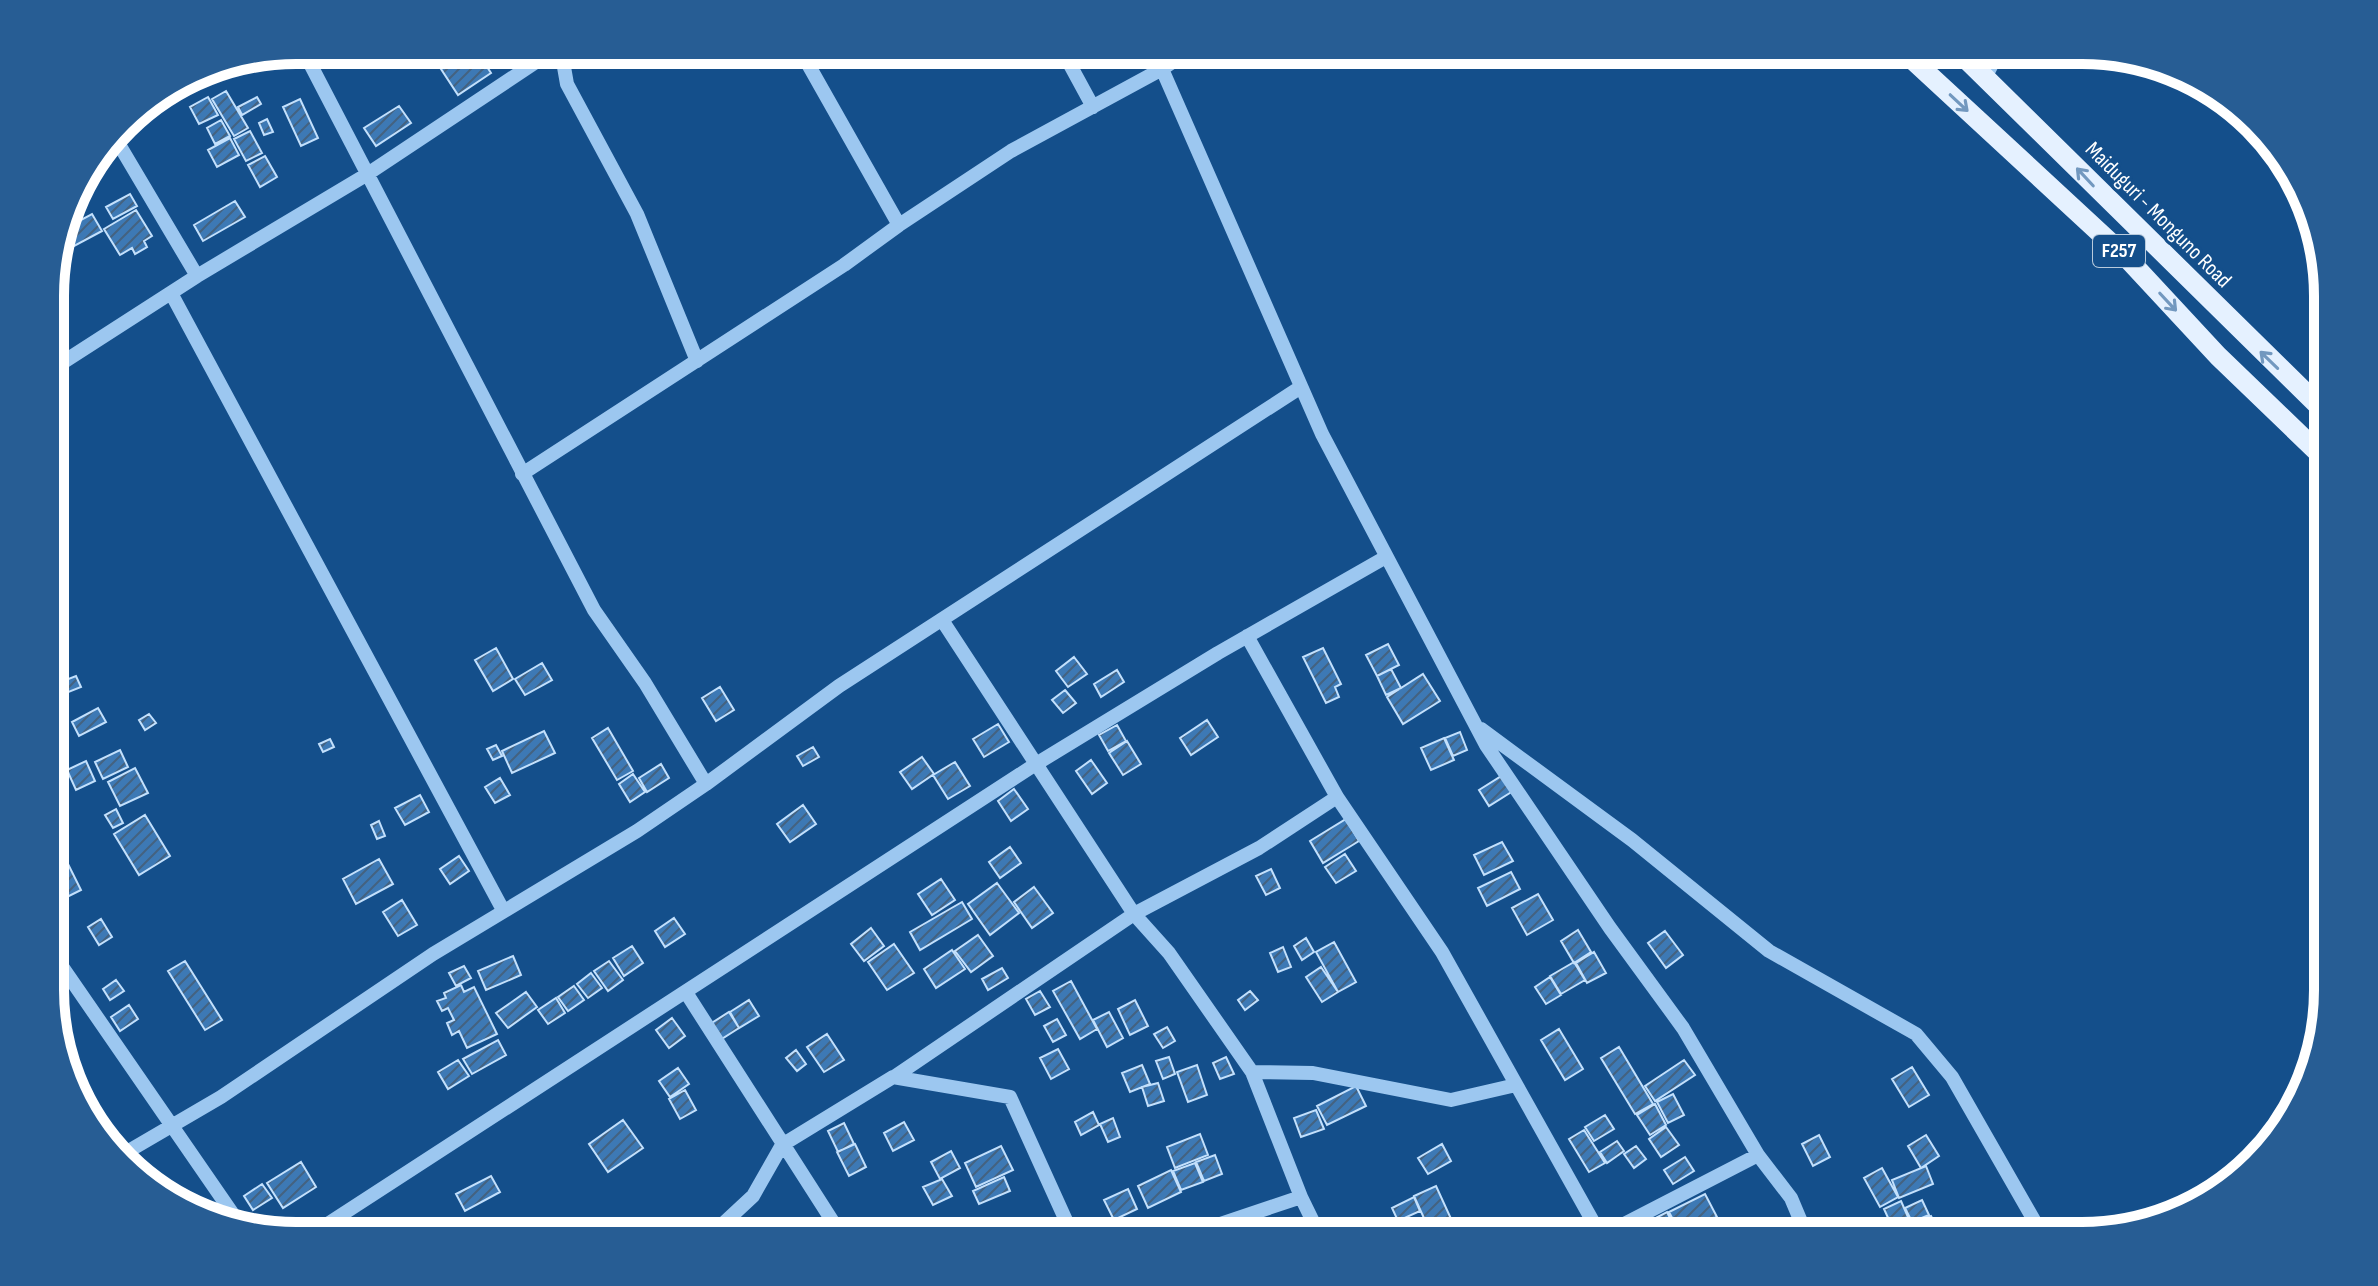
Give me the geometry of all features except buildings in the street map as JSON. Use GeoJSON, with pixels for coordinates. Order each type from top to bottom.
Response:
{"type":"FeatureCollection","features":[{"type":"Feature","properties":{"kind":"main road","name":"F257"},"geometry":{"type":"LineString","coordinates":[[1917,64],[2126,257],[2218,356],[2314,448]]}},
{"type":"Feature","properties":{"kind":"main road","name":"Maiduguri - Monguno Road"},"geometry":{"type":"LineString","coordinates":[[1971,64],[2152,246],[2314,401]]}},
{"type":"Feature","properties":{"kind":"street"},"geometry":{"type":"LineString","coordinates":[[310,64],[594,610],[645,683],[706,784]]}},
{"type":"Feature","properties":{"kind":"street"},"geometry":{"type":"LineString","coordinates":[[64,362],[197,276],[366,175],[533,64]]}},
{"type":"Feature","properties":{"kind":"street"},"geometry":{"type":"LineString","coordinates":[[563,64],[567,84],[637,214],[697,361]]}},
{"type":"Feature","properties":{"kind":"street"},"geometry":{"type":"LineString","coordinates":[[808,64],[899,225]]}},
{"type":"Feature","properties":{"kind":"street"},"geometry":{"type":"LineString","coordinates":[[1070,64],[1093,107]]}},
{"type":"Feature","properties":{"kind":"street"},"geometry":{"type":"LineString","coordinates":[[522,474],[844,265],[1011,151],[1170,64]]}},
{"type":"Feature","properties":{"kind":"street"},"geometry":{"type":"LineString","coordinates":[[1985,78],[1992,64]]}},
{"type":"Feature","properties":{"kind":"street"},"geometry":{"type":"LineString","coordinates":[[1162,69],[1322,434],[1475,724],[1601,915],[1683,1028],[1758,1155],[1791,1198],[1801,1222]]}},
{"type":"Feature","properties":{"kind":"street"},"geometry":{"type":"LineString","coordinates":[[120,146],[197,276]]}},
{"type":"Feature","properties":{"kind":"street"},"geometry":{"type":"LineString","coordinates":[[171,293],[503,910]]}},
{"type":"Feature","properties":{"kind":"street"},"geometry":{"type":"LineString","coordinates":[[129,1150],[221,1097],[503,910],[637,831],[839,686],[1301,387]]}},
{"type":"Feature","properties":{"kind":"street"},"geometry":{"type":"LineString","coordinates":[[331,1222],[687,994],[1036,764],[1247,636],[1386,557]]}},
{"type":"Feature","properties":{"kind":"street"},"geometry":{"type":"LineString","coordinates":[[942,620],[1134,914],[1169,953],[1252,1072],[1313,1222]]}},
{"type":"Feature","properties":{"kind":"street"},"geometry":{"type":"LineString","coordinates":[[1247,636],[1337,797],[1442,952],[1593,1222]]}},
{"type":"Feature","properties":{"kind":"street"},"geometry":{"type":"LineString","coordinates":[[1475,724],[1632,840],[1769,951],[1916,1034],[1952,1077],[2035,1222]]}},
{"type":"Feature","properties":{"kind":"street"},"geometry":{"type":"LineString","coordinates":[[725,1222],[753,1196],[782,1145],[894,1077],[1134,914],[1259,848],[1337,797]]}},
{"type":"Feature","properties":{"kind":"street"},"geometry":{"type":"LineString","coordinates":[[64,970],[231,1212]]}},
{"type":"Feature","properties":{"kind":"street"},"geometry":{"type":"LineString","coordinates":[[687,994],[833,1222]]}},
{"type":"Feature","properties":{"kind":"street"},"geometry":{"type":"LineString","coordinates":[[1252,1072],[1313,1073],[1451,1100],[1516,1085]]}},
{"type":"Feature","properties":{"kind":"street"},"geometry":{"type":"LineString","coordinates":[[894,1077],[1010,1097],[1067,1222]]}},
{"type":"Feature","properties":{"kind":"street"},"geometry":{"type":"LineString","coordinates":[[1628,1222],[1758,1155]]}},
{"type":"Feature","properties":{"kind":"street"},"geometry":{"type":"LineString","coordinates":[[1227,1222],[1301,1197]]}}]}
